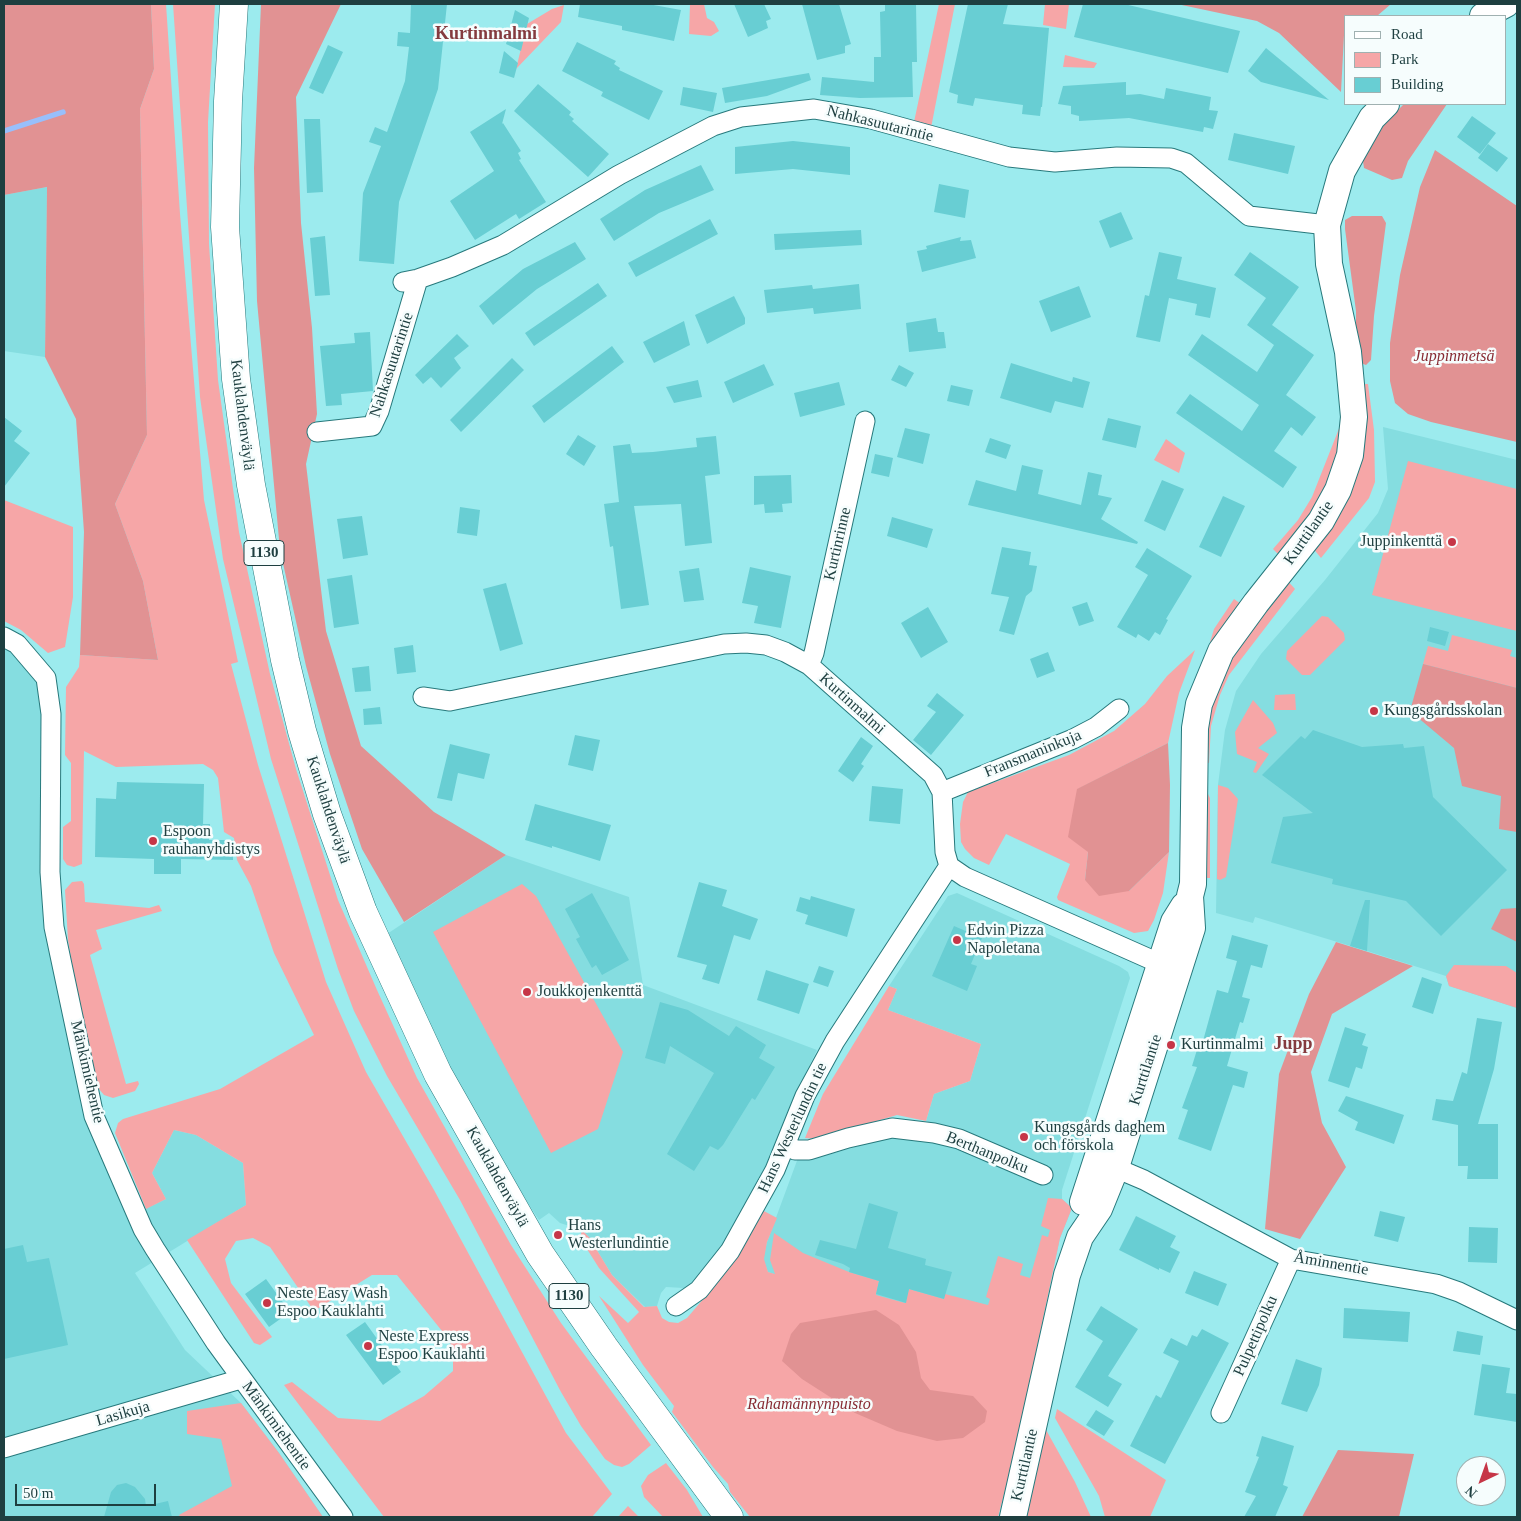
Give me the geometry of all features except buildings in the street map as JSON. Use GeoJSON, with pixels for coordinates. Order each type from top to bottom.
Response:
{"type":"FeatureCollection","features":[{"type":"Feature","properties":{"kind":"main road","name":"Kauklahdenväylä"},"geometry":{"type":"LineString","coordinates":[[234,4],[228,101],[225,227],[236,379],[250,485],[285,660],[302,731],[327,814],[363,912],[438,1074],[540,1254],[604,1347],[729,1517]]}},
{"type":"Feature","properties":{"kind":"street"},"geometry":{"type":"LineString","coordinates":[[1480,15],[1489,4]]}},
{"type":"Feature","properties":{"kind":"street"},"geometry":{"type":"LineString","coordinates":[[1486,15],[1506,4]]}},
{"type":"Feature","properties":{"kind":"street","name":"Kurttilantie"},"geometry":{"type":"LineString","coordinates":[[1013,1517],[1067,1275],[1080,1237],[1099,1209],[1107,1164],[1170,968],[1174,922],[1190,896],[1193,884],[1195,728],[1199,704],[1222,651],[1256,603],[1321,521],[1338,490],[1350,455],[1354,417],[1348,352],[1329,264],[1327,226],[1342,171],[1372,118],[1385,105]]}},
{"type":"Feature","properties":{"kind":"street","name":"Nahkasuutarintie"},"geometry":{"type":"LineString","coordinates":[[317,432],[372,426],[410,312],[410,281],[503,245],[619,175],[713,126],[741,117],[814,108],[871,119],[1009,157],[1055,162],[1117,157],[1171,158],[1186,163],[1249,216],[1327,226]]}},
{"type":"Feature","properties":{"kind":"street","name":"Kurtinrinne"},"geometry":{"type":"LineString","coordinates":[[809,665],[814,653],[865,422]]}},
{"type":"Feature","properties":{"kind":"street","name":"Mänkimiehentie"},"geometry":{"type":"LineString","coordinates":[[4,638],[17,644],[46,678],[52,714],[50,872],[54,927],[94,1116],[143,1229],[241,1378],[343,1517]]}},
{"type":"Feature","properties":{"kind":"street","name":"Kurtinmalmi"},"geometry":{"type":"LineString","coordinates":[[423,698],[450,701],[724,644],[746,643],[766,646],[784,652],[809,665],[934,775],[942,792],[945,852],[949,866]]}},
{"type":"Feature","properties":{"kind":"street","name":"Fransmaninkuja"},"geometry":{"type":"LineString","coordinates":[[942,792],[1074,740],[1096,728],[1119,709]]}},
{"type":"Feature","properties":{"kind":"street"},"geometry":{"type":"LineString","coordinates":[[949,866],[973,881],[1170,968]]}},
{"type":"Feature","properties":{"kind":"street","name":"Hans Westerlundin tie"},"geometry":{"type":"LineString","coordinates":[[676,1306],[698,1290],[730,1251],[775,1170],[804,1096],[835,1041],[949,866]]}},
{"type":"Feature","properties":{"kind":"street","name":"Berthanpolku"},"geometry":{"type":"LineString","coordinates":[[786,1144],[795,1150],[809,1150],[848,1138],[892,1128],[934,1133],[959,1139],[1043,1175]]}},
{"type":"Feature","properties":{"kind":"street","name":"Åminnentie"},"geometry":{"type":"LineString","coordinates":[[1107,1164],[1291,1259],[1436,1284],[1475,1299],[1517,1320]]}},
{"type":"Feature","properties":{"kind":"street","name":"Pulpettipolku"},"geometry":{"type":"LineString","coordinates":[[1221,1413],[1291,1259]]}},
{"type":"Feature","properties":{"kind":"street","name":"Lasikuja"},"geometry":{"type":"LineString","coordinates":[[4,1448],[241,1378]]}},
{"type":"Feature","properties":{"kind":"shaded area"},"geometry":{"type":"Polygon","coordinates":[[[47,187],[45,357],[4,351],[4,195],[47,187]]]}},
{"type":"Feature","properties":{"kind":"shaded area","name":"Kungsgårdsskolan"},"geometry":{"type":"Polygon","coordinates":[[[1383,427],[1517,460],[1517,1008],[1449,986],[1446,976],[1367,951],[1255,917],[1253,923],[1216,913],[1218,785],[1225,730],[1236,691],[1261,654],[1325,580],[1378,513],[1388,489],[1383,427]]]}},
{"type":"Feature","properties":{"kind":"shaded area"},"geometry":{"type":"Polygon","coordinates":[[[4,637],[46,678],[50,872],[94,1116],[137,1213],[166,1199],[152,1173],[174,1130],[196,1135],[243,1163],[246,1205],[135,1273],[185,1350],[241,1403],[279,1453],[323,1517],[4,1517],[4,637]]]}},
{"type":"Feature","properties":{"kind":"shaded area"},"geometry":{"type":"Polygon","coordinates":[[[506,855],[629,897],[643,985],[817,1050],[798,1089],[756,1189],[735,1230],[693,1285],[684,1288],[666,1287],[661,1293],[657,1306],[645,1307],[612,1275],[589,1237],[582,1230],[560,1223],[549,1213],[539,1220],[487,1141],[438,1049],[387,934],[506,855]]]}},
{"type":"Feature","properties":{"kind":"shaded area","name":"Kungsgårds daghem och förskola"},"geometry":{"type":"Polygon","coordinates":[[[957,893],[1119,966],[1128,972],[1130,978],[1062,1190],[1062,1199],[1072,1208],[1060,1238],[1033,1359],[768,1272],[763,1259],[767,1242],[798,1158],[810,1160],[893,1136],[924,1139],[969,1151],[1038,1183],[1044,1170],[926,1121],[934,1094],[970,1081],[981,1044],[888,1010],[897,989],[889,986],[948,896],[957,893]]]}},
{"type":"Feature","properties":{"kind":"green space"},"geometry":{"type":"Polygon","coordinates":[[[4,4],[151,4],[154,69],[140,109],[147,435],[115,504],[143,581],[158,660],[80,655],[84,532],[76,419],[45,357],[47,187],[4,195],[4,4]]]}},
{"type":"Feature","properties":{"kind":"green space"},"geometry":{"type":"Polygon","coordinates":[[[151,4],[166,4],[180,214],[204,500],[238,662],[231,664],[258,765],[326,982],[366,1072],[434,1190],[566,1433],[612,1494],[592,1517],[384,1517],[284,1385],[292,1382],[338,1418],[380,1421],[424,1396],[453,1371],[450,1341],[397,1275],[372,1275],[314,1311],[270,1247],[253,1238],[236,1241],[225,1259],[231,1283],[272,1337],[260,1345],[254,1343],[187,1240],[246,1205],[243,1163],[196,1135],[174,1130],[152,1173],[166,1199],[146,1209],[115,1133],[118,1123],[123,1119],[220,1089],[314,1035],[274,953],[251,886],[237,860],[234,838],[224,832],[218,778],[213,770],[203,764],[116,767],[84,751],[82,864],[74,867],[67,865],[63,859],[63,827],[71,821],[71,763],[65,755],[66,687],[79,667],[80,655],[158,660],[143,581],[115,504],[147,435],[140,109],[154,69],[151,4]]]}},
{"type":"Feature","properties":{"kind":"green space"},"geometry":{"type":"Polygon","coordinates":[[[173,4],[215,4],[208,122],[209,244],[218,380],[239,532],[270,674],[296,769],[338,900],[417,1078],[511,1245],[561,1323],[651,1445],[629,1464],[622,1467],[614,1465],[605,1459],[581,1426],[561,1392],[460,1200],[387,1076],[354,1011],[338,969],[271,759],[223,559],[200,397],[173,4]]]}},
{"type":"Feature","properties":{"kind":"green space"},"geometry":{"type":"Polygon","coordinates":[[[261,4],[341,4],[296,97],[301,223],[312,328],[317,414],[306,464],[326,631],[361,746],[434,812],[506,855],[404,922],[362,849],[330,754],[306,666],[280,550],[257,301],[254,168],[261,4]]]}},
{"type":"Feature","properties":{"kind":"green space"},"geometry":{"type":"Polygon","coordinates":[[[690,4],[704,4],[707,18],[714,22],[719,31],[711,36],[689,34],[690,4]]]}},
{"type":"Feature","properties":{"kind":"green space"},"geometry":{"type":"Polygon","coordinates":[[[939,4],[955,4],[931,128],[914,122],[939,4]]]}},
{"type":"Feature","properties":{"kind":"green space"},"geometry":{"type":"Polygon","coordinates":[[[1045,4],[1069,4],[1066,29],[1043,25],[1045,4]]]}},
{"type":"Feature","properties":{"kind":"green space"},"geometry":{"type":"Polygon","coordinates":[[[1177,4],[1391,4],[1378,15],[1344,15],[1341,92],[1279,33],[1257,21],[1177,4]]]}},
{"type":"Feature","properties":{"kind":"green space"},"geometry":{"type":"Polygon","coordinates":[[[564,5],[561,22],[516,69],[527,24],[552,9],[564,5]]]}},
{"type":"Feature","properties":{"kind":"green space"},"geometry":{"type":"Polygon","coordinates":[[[1065,55],[1097,63],[1094,68],[1063,67],[1065,55]]]}},
{"type":"Feature","properties":{"kind":"green space"},"geometry":{"type":"Polygon","coordinates":[[[1403,105],[1446,105],[1408,161],[1402,178],[1392,180],[1364,168],[1363,161],[1385,123],[1403,105]]]}},
{"type":"Feature","properties":{"kind":"green space","name":"Juppinmetsä"},"geometry":{"type":"Polygon","coordinates":[[[1435,150],[1517,206],[1517,442],[1431,422],[1408,414],[1395,403],[1390,381],[1390,343],[1400,275],[1420,187],[1435,150]]]}},
{"type":"Feature","properties":{"kind":"green space"},"geometry":{"type":"Polygon","coordinates":[[[1352,216],[1382,216],[1386,223],[1374,316],[1371,360],[1366,365],[1358,362],[1356,311],[1345,229],[1345,220],[1352,216]]]}},
{"type":"Feature","properties":{"kind":"green space"},"geometry":{"type":"Polygon","coordinates":[[[1362,384],[1368,384],[1374,430],[1375,482],[1369,498],[1321,558],[1312,547],[1362,384]]]}},
{"type":"Feature","properties":{"kind":"green space"},"geometry":{"type":"Polygon","coordinates":[[[1340,426],[1339,449],[1322,499],[1280,556],[1273,549],[1298,520],[1312,497],[1340,426]]]}},
{"type":"Feature","properties":{"kind":"green space"},"geometry":{"type":"Polygon","coordinates":[[[1166,439],[1185,453],[1179,473],[1154,460],[1166,439]]]}},
{"type":"Feature","properties":{"kind":"green space","name":"Juppinkenttä"},"geometry":{"type":"Polygon","coordinates":[[[1408,461],[1517,489],[1517,631],[1372,595],[1408,461]]]}},
{"type":"Feature","properties":{"kind":"green space"},"geometry":{"type":"Polygon","coordinates":[[[4,500],[73,527],[73,597],[65,647],[48,653],[21,630],[4,621],[4,500]]]}},
{"type":"Feature","properties":{"kind":"green space"},"geometry":{"type":"Polygon","coordinates":[[[1286,579],[1295,589],[1229,675],[1220,695],[1211,726],[1209,763],[1202,762],[1202,742],[1225,659],[1286,579]]]}},
{"type":"Feature","properties":{"kind":"green space"},"geometry":{"type":"Polygon","coordinates":[[[1234,599],[1241,604],[1212,643],[1210,642],[1214,629],[1234,599]]]}},
{"type":"Feature","properties":{"kind":"green space"},"geometry":{"type":"Polygon","coordinates":[[[1322,616],[1328,617],[1344,633],[1345,640],[1310,675],[1302,675],[1286,659],[1287,651],[1322,616]]]}},
{"type":"Feature","properties":{"kind":"green space"},"geometry":{"type":"Polygon","coordinates":[[[1452,635],[1512,650],[1510,656],[1517,658],[1517,688],[1423,664],[1428,646],[1448,651],[1452,635]]]}},
{"type":"Feature","properties":{"kind":"green space"},"geometry":{"type":"Polygon","coordinates":[[[1195,650],[1179,693],[1168,743],[1078,789],[1088,852],[1085,880],[1129,891],[1169,852],[1163,893],[1154,920],[1148,931],[1134,933],[1058,900],[1057,897],[1070,864],[1006,834],[989,865],[974,858],[965,849],[961,842],[960,824],[963,802],[968,792],[1069,755],[1114,731],[1145,704],[1167,676],[1195,650]]]}},
{"type":"Feature","properties":{"kind":"green space"},"geometry":{"type":"Polygon","coordinates":[[[1423,664],[1517,688],[1517,832],[1499,829],[1501,796],[1462,786],[1454,748],[1410,711],[1423,664]]]}},
{"type":"Feature","properties":{"kind":"green space"},"geometry":{"type":"Polygon","coordinates":[[[1295,694],[1296,710],[1274,710],[1275,695],[1295,694]]]}},
{"type":"Feature","properties":{"kind":"green space"},"geometry":{"type":"Polygon","coordinates":[[[1253,700],[1273,723],[1277,733],[1258,748],[1269,754],[1256,773],[1253,772],[1257,762],[1237,754],[1235,732],[1253,700]]]}},
{"type":"Feature","properties":{"kind":"green space"},"geometry":{"type":"Polygon","coordinates":[[[1168,743],[1170,785],[1169,852],[1129,891],[1099,896],[1085,880],[1088,852],[1068,837],[1077,789],[1168,743]]]}},
{"type":"Feature","properties":{"kind":"green space"},"geometry":{"type":"Polygon","coordinates":[[[1218,785],[1228,788],[1238,799],[1226,877],[1220,880],[1217,879],[1218,785]]]}},
{"type":"Feature","properties":{"kind":"green space"},"geometry":{"type":"Polygon","coordinates":[[[1207,792],[1210,798],[1210,878],[1203,878],[1207,792]]]}},
{"type":"Feature","properties":{"kind":"green space"},"geometry":{"type":"Polygon","coordinates":[[[82,881],[84,884],[85,902],[149,908],[159,905],[162,911],[96,930],[102,949],[90,955],[126,1084],[138,1081],[139,1084],[135,1091],[113,1098],[104,1095],[99,1089],[84,1035],[68,940],[65,890],[72,882],[82,881]]]}},
{"type":"Feature","properties":{"kind":"green space","name":"Joukkojenkenttä"},"geometry":{"type":"Polygon","coordinates":[[[522,884],[536,896],[623,1052],[598,1129],[551,1153],[433,932],[522,884]]]}},
{"type":"Feature","properties":{"kind":"green space"},"geometry":{"type":"Polygon","coordinates":[[[1517,908],[1517,942],[1491,929],[1501,909],[1517,908]]]}},
{"type":"Feature","properties":{"kind":"green space"},"geometry":{"type":"Polygon","coordinates":[[[1336,942],[1413,966],[1332,1014],[1311,1072],[1322,1123],[1346,1167],[1300,1239],[1265,1229],[1279,1074],[1309,994],[1336,942]]]}},
{"type":"Feature","properties":{"kind":"green space"},"geometry":{"type":"Polygon","coordinates":[[[1454,965],[1506,966],[1517,973],[1517,1008],[1449,986],[1446,976],[1454,965]]]}},
{"type":"Feature","properties":{"kind":"green space"},"geometry":{"type":"Polygon","coordinates":[[[889,986],[897,989],[888,1010],[981,1044],[970,1081],[934,1094],[926,1121],[897,1115],[816,1139],[805,1138],[823,1094],[889,986]]]}},
{"type":"Feature","properties":{"kind":"green space","name":"Rahamännynpuisto"},"geometry":{"type":"Polygon","coordinates":[[[1048,1198],[1062,1199],[1072,1208],[1060,1238],[1015,1452],[998,1517],[750,1517],[730,1492],[728,1484],[672,1412],[674,1406],[643,1365],[599,1296],[628,1323],[639,1312],[599,1268],[580,1238],[582,1230],[589,1237],[612,1275],[644,1307],[657,1306],[662,1318],[669,1322],[678,1323],[687,1318],[705,1297],[762,1210],[777,1218],[767,1242],[764,1259],[768,1272],[775,1274],[770,1260],[774,1233],[803,1253],[849,1272],[879,1281],[876,1295],[905,1303],[909,1289],[944,1299],[945,1294],[988,1305],[990,1299],[986,1297],[998,1256],[1023,1264],[1020,1275],[1030,1278],[1042,1235],[1048,1237],[1050,1230],[1041,1226],[1048,1198]]]}},
{"type":"Feature","properties":{"kind":"green space"},"geometry":{"type":"Polygon","coordinates":[[[876,1310],[899,1325],[916,1352],[921,1378],[930,1390],[973,1396],[987,1411],[985,1422],[963,1438],[937,1441],[897,1431],[855,1413],[802,1379],[782,1361],[791,1334],[800,1323],[876,1310]]]}},
{"type":"Feature","properties":{"kind":"green space"},"geometry":{"type":"Polygon","coordinates":[[[241,1403],[279,1453],[323,1517],[180,1517],[179,1515],[232,1486],[221,1439],[187,1434],[187,1411],[241,1403]]]}},
{"type":"Feature","properties":{"kind":"green space"},"geometry":{"type":"Polygon","coordinates":[[[1057,1409],[1166,1480],[1150,1517],[1105,1517],[1099,1496],[1055,1418],[1057,1409]]]}},
{"type":"Feature","properties":{"kind":"green space"},"geometry":{"type":"Polygon","coordinates":[[[1045,1428],[1075,1482],[1091,1517],[1027,1517],[1045,1428]]]}},
{"type":"Feature","properties":{"kind":"green space"},"geometry":{"type":"Polygon","coordinates":[[[1338,1450],[1414,1454],[1399,1517],[1302,1517],[1338,1450]]]}},
{"type":"Feature","properties":{"kind":"green space"},"geometry":{"type":"Polygon","coordinates":[[[666,1463],[687,1490],[703,1517],[663,1517],[644,1497],[641,1486],[648,1475],[666,1463]]]}},
{"type":"Feature","properties":{"kind":"green space"},"geometry":{"type":"Polygon","coordinates":[[[628,1506],[639,1517],[618,1517],[628,1506]]]}},
{"type":"Feature","properties":{"kind":"waterway"},"geometry":{"type":"LineString","coordinates":[[4,131],[63,112]]}},
{"type":"Feature","properties":{"kind":"place","name":"Juppinkenttä"},"geometry":{"type":"Point","coordinates":[1452,542]}},
{"type":"Feature","properties":{"kind":"place","name":"Kungsgårdsskolan"},"geometry":{"type":"Point","coordinates":[1374,711]}},
{"type":"Feature","properties":{"kind":"place","name":"Espoon rauhanyhdistys"},"geometry":{"type":"Point","coordinates":[153,841]}},
{"type":"Feature","properties":{"kind":"place","name":"Edvin Pizza Napoletana"},"geometry":{"type":"Point","coordinates":[957,940]}},
{"type":"Feature","properties":{"kind":"place","name":"Joukkojenkenttä"},"geometry":{"type":"Point","coordinates":[527,992]}},
{"type":"Feature","properties":{"kind":"place","name":"Kurtinmalmi"},"geometry":{"type":"Point","coordinates":[1171,1045]}},
{"type":"Feature","properties":{"kind":"place","name":"Kungsgårds daghem och förskola"},"geometry":{"type":"Point","coordinates":[1024,1137]}},
{"type":"Feature","properties":{"kind":"place","name":"Hans Westerlundintie"},"geometry":{"type":"Point","coordinates":[558,1235]}},
{"type":"Feature","properties":{"kind":"place","name":"Neste Easy Wash Espoo Kauklahti"},"geometry":{"type":"Point","coordinates":[267,1303]}},
{"type":"Feature","properties":{"kind":"place","name":"Neste Express Espoo Kauklahti"},"geometry":{"type":"Point","coordinates":[368,1346]}},
{"type":"Feature","properties":{"kind":"district","name":"Kurtinmalmi"},"geometry":{"type":"Point","coordinates":[486,34]}},
{"type":"Feature","properties":{"kind":"district","name":"Jupp"},"geometry":{"type":"Point","coordinates":[1293,1044]}}]}
